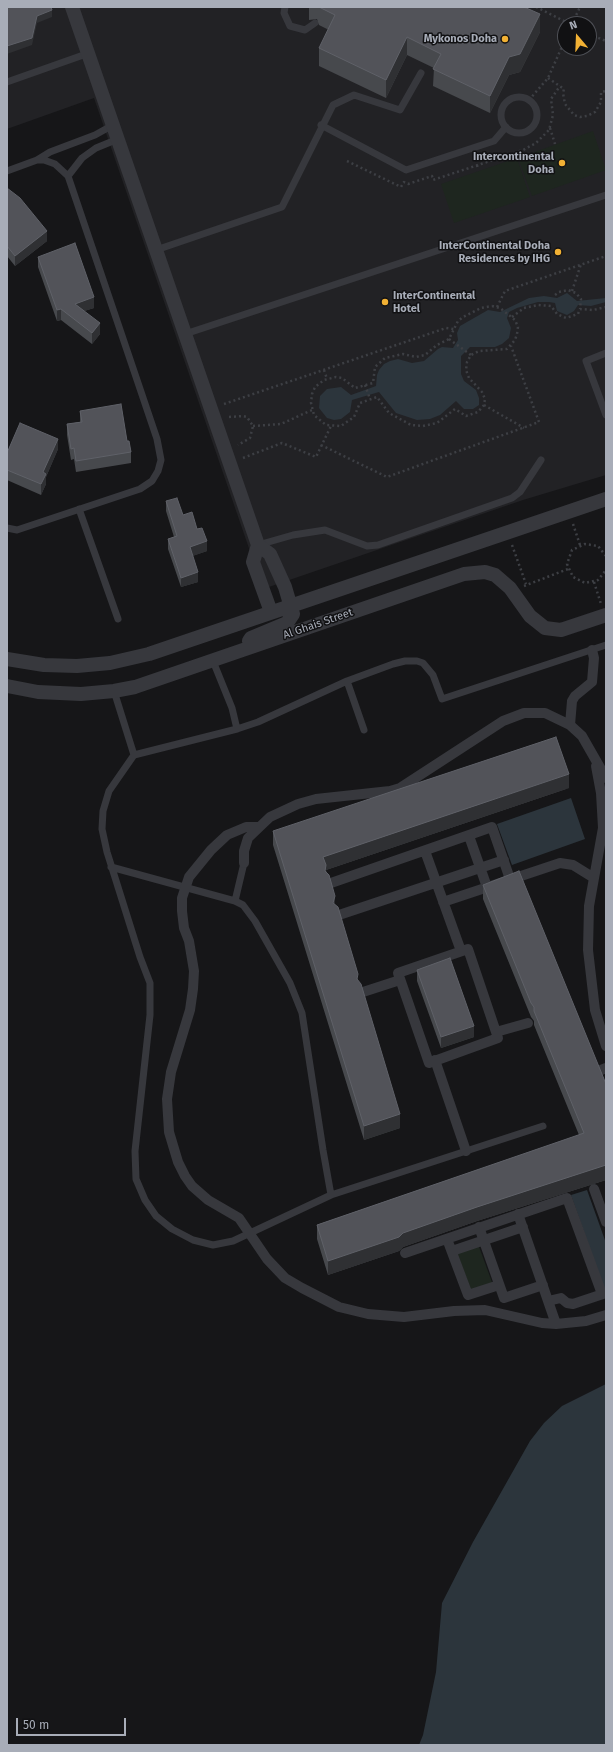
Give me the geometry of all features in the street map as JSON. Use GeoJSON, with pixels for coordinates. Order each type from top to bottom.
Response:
{"type":"FeatureCollection","features":[{"type":"Feature","properties":{"kind":"street"},"geometry":{"type":"LineString","coordinates":[[72,7],[258,545],[270,554],[291,605],[293,614],[291,620],[252,638],[242,650]]}},
{"type":"Feature","properties":{"kind":"street"},"geometry":{"type":"LineString","coordinates":[[7,659],[44,665],[77,666],[110,663],[148,654],[606,498]]}},
{"type":"Feature","properties":{"kind":"street"},"geometry":{"type":"LineString","coordinates":[[258,545],[253,562],[271,612]]}},
{"type":"Feature","properties":{"kind":"street","name":"Al Ghais Street"},"geometry":{"type":"LineString","coordinates":[[7,686],[52,693],[81,694],[114,691],[135,686],[213,661],[464,574],[486,572],[495,575],[515,594],[530,616],[545,628],[561,630],[605,615]]}},
{"type":"Feature","properties":{"kind":"street"},"geometry":{"type":"LineString","coordinates":[[570,725],[572,701],[575,696],[592,682],[594,658],[592,650]]}},
{"type":"Feature","properties":{"kind":"street"},"geometry":{"type":"LineString","coordinates":[[244,863],[244,851],[248,838],[270,816],[316,799],[390,791],[400,788],[498,724],[513,716],[524,713],[545,713],[570,725],[582,736],[606,778]]}},
{"type":"Feature","properties":{"kind":"street"},"geometry":{"type":"LineString","coordinates":[[594,756],[601,793],[603,828],[589,906],[588,950],[595,1010],[606,1046]]}},
{"type":"Feature","properties":{"kind":"street"},"geometry":{"type":"LineString","coordinates":[[257,828],[246,827],[227,835],[211,850],[190,877],[182,898],[182,911],[192,957],[193,989],[185,1030],[168,1087],[167,1099],[169,1132],[178,1162],[192,1186],[208,1200],[239,1218],[267,1259],[285,1278],[324,1300],[352,1311],[404,1317],[454,1310],[485,1310],[542,1323],[556,1324],[586,1321],[606,1315]]}},
{"type":"Feature","properties":{"kind":"street"},"geometry":{"type":"LineString","coordinates":[[331,883],[492,827],[510,879]]}},
{"type":"Feature","properties":{"kind":"street"},"geometry":{"type":"LineString","coordinates":[[469,836],[487,886]]}},
{"type":"Feature","properties":{"kind":"street"},"geometry":{"type":"LineString","coordinates":[[425,851],[462,951]]}},
{"type":"Feature","properties":{"kind":"street"},"geometry":{"type":"LineString","coordinates":[[339,915],[504,860]]}},
{"type":"Feature","properties":{"kind":"street"},"geometry":{"type":"LineString","coordinates":[[443,902],[487,886],[560,863],[573,865],[594,878]]}},
{"type":"Feature","properties":{"kind":"street"},"geometry":{"type":"LineString","coordinates":[[468,949],[498,1038],[428,1063],[398,973],[462,951],[468,949]]}},
{"type":"Feature","properties":{"kind":"street"},"geometry":{"type":"LineString","coordinates":[[363,992],[400,980]]}},
{"type":"Feature","properties":{"kind":"street"},"geometry":{"type":"LineString","coordinates":[[496,1032],[528,1023]]}},
{"type":"Feature","properties":{"kind":"street"},"geometry":{"type":"LineString","coordinates":[[435,1060],[466,1151]]}},
{"type":"Feature","properties":{"kind":"street"},"geometry":{"type":"LineString","coordinates":[[594,1189],[606,1222]]}},
{"type":"Feature","properties":{"kind":"street"},"geometry":{"type":"LineString","coordinates":[[405,1253],[567,1198],[604,1293],[573,1304],[567,1304],[561,1298],[548,1301]]}},
{"type":"Feature","properties":{"kind":"street"},"geometry":{"type":"LineString","coordinates":[[518,1214],[556,1324]]}},
{"type":"Feature","properties":{"kind":"street"},"geometry":{"type":"LineString","coordinates":[[499,1221],[504,1233]]}},
{"type":"Feature","properties":{"kind":"street"},"geometry":{"type":"LineString","coordinates":[[452,1251],[523,1227]]}},
{"type":"Feature","properties":{"kind":"street"},"geometry":{"type":"LineString","coordinates":[[479,1228],[504,1298],[543,1285]]}},
{"type":"Feature","properties":{"kind":"street"},"geometry":{"type":"LineString","coordinates":[[447,1239],[468,1295],[499,1285]]}},
{"type":"Feature","properties":{"kind":"lane"},"geometry":{"type":"LineString","coordinates":[[284,7],[284,13],[290,26],[305,30],[314,23]]}},
{"type":"Feature","properties":{"kind":"lane"},"geometry":{"type":"LineString","coordinates":[[7,82],[88,53]]}},
{"type":"Feature","properties":{"kind":"lane"},"geometry":{"type":"LineString","coordinates":[[156,250],[282,207],[321,126],[333,105],[354,95],[400,110],[421,73]]}},
{"type":"Feature","properties":{"kind":"lane"},"geometry":{"type":"LineString","coordinates":[[516,97],[529,100],[537,110],[535,123],[531,129],[518,133],[506,127],[502,115],[506,104],[516,97]]}},
{"type":"Feature","properties":{"kind":"lane"},"geometry":{"type":"LineString","coordinates":[[7,171],[37,160],[50,152],[95,135],[113,125]]}},
{"type":"Feature","properties":{"kind":"lane"},"geometry":{"type":"LineString","coordinates":[[321,126],[406,170],[494,141],[506,127]]}},
{"type":"Feature","properties":{"kind":"lane"},"geometry":{"type":"LineString","coordinates":[[68,176],[82,158],[96,148],[118,139]]}},
{"type":"Feature","properties":{"kind":"lane"},"geometry":{"type":"LineString","coordinates":[[7,528],[17,530],[140,489],[152,481],[158,471],[161,460],[157,439],[68,176],[55,164],[37,160]]}},
{"type":"Feature","properties":{"kind":"lane"},"geometry":{"type":"LineString","coordinates":[[185,334],[606,195]]}},
{"type":"Feature","properties":{"kind":"lane"},"geometry":{"type":"LineString","coordinates":[[606,353],[586,361],[606,415]]}},
{"type":"Feature","properties":{"kind":"lane"},"geometry":{"type":"LineString","coordinates":[[258,545],[325,530],[367,546],[378,545],[512,498],[520,492],[541,460]]}},
{"type":"Feature","properties":{"kind":"lane"},"geometry":{"type":"LineString","coordinates":[[79,509],[118,619]]}},
{"type":"Feature","properties":{"kind":"lane"},"geometry":{"type":"LineString","coordinates":[[543,1126],[331,1195],[233,1241],[213,1245],[193,1240],[172,1230],[156,1216],[145,1200],[136,1179],[135,1151],[149,1023],[150,983],[140,957],[112,867],[102,829],[102,811],[109,791],[134,755],[237,729],[258,722],[347,681],[393,664],[405,661],[417,661],[423,663],[433,675],[442,699],[606,645]]}},
{"type":"Feature","properties":{"kind":"lane"},"geometry":{"type":"LineString","coordinates":[[213,661],[232,708],[237,729]]}},
{"type":"Feature","properties":{"kind":"lane"},"geometry":{"type":"LineString","coordinates":[[347,681],[364,730]]}},
{"type":"Feature","properties":{"kind":"lane"},"geometry":{"type":"LineString","coordinates":[[114,691],[134,755]]}},
{"type":"Feature","properties":{"kind":"lane"},"geometry":{"type":"LineString","coordinates":[[235,901],[244,863]]}},
{"type":"Feature","properties":{"kind":"lane"},"geometry":{"type":"LineString","coordinates":[[112,867],[235,901],[243,905],[255,921],[290,983],[302,1014],[331,1195]]}},
{"type":"Feature","properties":{"kind":"path"},"geometry":{"type":"LineString","coordinates":[[536,7],[557,17]]}},
{"type":"Feature","properties":{"kind":"path"},"geometry":{"type":"LineString","coordinates":[[575,16],[580,7]]}},
{"type":"Feature","properties":{"kind":"path"},"geometry":{"type":"LineString","coordinates":[[529,100],[548,78],[558,56]]}},
{"type":"Feature","properties":{"kind":"path"},"geometry":{"type":"LineString","coordinates":[[548,78],[564,89],[563,93],[565,104],[574,115],[580,117],[587,116],[595,112],[601,102],[601,92],[606,91]]}},
{"type":"Feature","properties":{"kind":"path"},"geometry":{"type":"LineString","coordinates":[[550,127],[555,144]]}},
{"type":"Feature","properties":{"kind":"path"},"geometry":{"type":"LineString","coordinates":[[477,165],[478,170]]}},
{"type":"Feature","properties":{"kind":"path"},"geometry":{"type":"LineString","coordinates":[[498,307],[505,291],[606,256]]}},
{"type":"Feature","properties":{"kind":"path"},"geometry":{"type":"LineString","coordinates":[[572,291],[581,264]]}},
{"type":"Feature","properties":{"kind":"path"},"geometry":{"type":"LineString","coordinates":[[512,316],[524,308],[538,305],[551,306],[557,314],[566,318],[578,314],[581,300],[578,295],[572,291],[563,290],[555,295]]}},
{"type":"Feature","properties":{"kind":"path"},"geometry":{"type":"LineString","coordinates":[[498,307],[512,316],[518,327],[515,340],[511,346],[502,350],[479,351],[471,355],[467,362],[466,370],[471,382],[482,392],[485,399],[484,405],[478,412],[466,416],[455,409],[437,423],[422,426],[411,425],[390,414],[377,397],[370,398],[360,403],[357,413],[350,421],[341,426],[331,426],[317,419],[312,410],[312,394],[320,383],[327,379],[342,378],[356,388],[366,386],[373,383],[375,367],[385,358],[403,354],[416,357],[425,355],[437,345],[449,339],[458,321],[481,308],[498,307]]}},
{"type":"Feature","properties":{"kind":"path"},"geometry":{"type":"LineString","coordinates":[[580,308],[593,310],[606,307]]}},
{"type":"Feature","properties":{"kind":"path"},"geometry":{"type":"LineString","coordinates":[[211,409],[446,328],[454,329]]}},
{"type":"Feature","properties":{"kind":"path"},"geometry":{"type":"LineString","coordinates":[[449,339],[471,355]]}},
{"type":"Feature","properties":{"kind":"path"},"geometry":{"type":"LineString","coordinates":[[321,445],[387,477],[539,422],[511,346]]}},
{"type":"Feature","properties":{"kind":"path"},"geometry":{"type":"LineString","coordinates":[[388,348],[390,356]]}},
{"type":"Feature","properties":{"kind":"path"},"geometry":{"type":"LineString","coordinates":[[324,370],[327,379]]}},
{"type":"Feature","properties":{"kind":"path"},"geometry":{"type":"LineString","coordinates":[[366,386],[370,398]]}},
{"type":"Feature","properties":{"kind":"path"},"geometry":{"type":"LineString","coordinates":[[484,405],[524,428]]}},
{"type":"Feature","properties":{"kind":"path"},"geometry":{"type":"LineString","coordinates":[[253,426],[281,424],[312,410]]}},
{"type":"Feature","properties":{"kind":"path"},"geometry":{"type":"LineString","coordinates":[[215,423],[239,415],[247,417],[253,426],[252,435],[248,441],[227,457]]}},
{"type":"Feature","properties":{"kind":"path"},"geometry":{"type":"LineString","coordinates":[[227,457],[282,443],[316,457],[331,426]]}},
{"type":"Feature","properties":{"kind":"path"},"geometry":{"type":"LineString","coordinates":[[568,510],[580,545]]}},
{"type":"Feature","properties":{"kind":"path"},"geometry":{"type":"LineString","coordinates":[[507,531],[526,584]]}},
{"type":"Feature","properties":{"kind":"path"},"geometry":{"type":"LineString","coordinates":[[606,556],[601,549],[593,544],[580,545],[570,555],[568,569],[573,577],[580,582],[594,582],[602,577],[606,570]]}},
{"type":"Feature","properties":{"kind":"path"},"geometry":{"type":"LineString","coordinates":[[515,594],[526,584],[568,569]]}},
{"type":"Feature","properties":{"kind":"path"},"geometry":{"type":"LineString","coordinates":[[594,582],[605,615]]}},
{"type":"Feature","properties":{"kind":"shaded area","name":"InterContinental Hotel"},"geometry":{"type":"Polygon","coordinates":[[[7,7],[606,7],[606,475],[523,500],[263,589],[94,98],[7,129],[7,7]]]}},
{"type":"Feature","properties":{"kind":"shaded area","name":"Intercontinental Doha"},"geometry":{"type":"Polygon","coordinates":[[[593,131],[606,170],[532,196],[518,158],[593,131]]]}},
{"type":"Feature","properties":{"kind":"shaded area"},"geometry":{"type":"Polygon","coordinates":[[[517,158],[530,197],[454,223],[441,184],[517,158]]]}},
{"type":"Feature","properties":{"kind":"shaded area"},"geometry":{"type":"Polygon","coordinates":[[[567,293],[577,301],[606,298],[606,302],[591,306],[578,305],[574,311],[567,315],[557,311],[555,303],[549,302],[538,302],[517,308],[509,312],[507,318],[511,328],[509,338],[502,344],[495,347],[470,347],[461,356],[461,374],[464,381],[476,390],[479,398],[479,405],[473,409],[464,409],[456,401],[440,415],[430,419],[417,420],[396,413],[379,392],[352,400],[350,412],[341,419],[334,420],[327,418],[319,408],[320,396],[327,389],[341,387],[351,395],[376,386],[379,370],[384,364],[390,361],[398,359],[412,363],[424,361],[442,347],[453,348],[458,340],[457,333],[460,326],[488,310],[500,312],[529,298],[544,296],[557,298],[567,293]]]}},
{"type":"Feature","properties":{"kind":"shaded area"},"geometry":{"type":"Polygon","coordinates":[[[571,798],[585,839],[512,865],[497,824],[571,798]]]}},
{"type":"Feature","properties":{"kind":"shaded area"},"geometry":{"type":"Polygon","coordinates":[[[587,1190],[606,1243],[605,1291],[571,1195],[587,1190]]]}},
{"type":"Feature","properties":{"kind":"shaded area"},"geometry":{"type":"Polygon","coordinates":[[[478,1244],[493,1285],[472,1293],[457,1252],[478,1244]]]}},
{"type":"Feature","properties":{"kind":"shaded area"},"geometry":{"type":"Polygon","coordinates":[[[606,1384],[606,1745],[419,1745],[423,1735],[436,1672],[442,1603],[473,1542],[530,1441],[544,1423],[562,1406],[606,1384]]]}},
{"type":"Feature","properties":{"kind":"building"},"geometry":{"type":"Polygon","coordinates":[[[8,7],[51,7],[52,10],[37,16],[32,38],[7,46],[8,7]]]}},
{"type":"Feature","properties":{"kind":"building"},"geometry":{"type":"Polygon","coordinates":[[[319,7],[524,7],[540,14],[520,54],[509,57],[490,96],[433,69],[441,54],[407,37],[386,80],[319,48],[335,15],[319,7]]]}},
{"type":"Feature","properties":{"kind":"building"},"geometry":{"type":"Polygon","coordinates":[[[7,188],[20,198],[47,231],[15,256],[7,246],[7,188]]]}},
{"type":"Feature","properties":{"kind":"building"},"geometry":{"type":"Polygon","coordinates":[[[75,243],[94,297],[75,304],[100,323],[92,333],[61,309],[57,310],[38,257],[75,243]]]}},
{"type":"Feature","properties":{"kind":"building"},"geometry":{"type":"Polygon","coordinates":[[[121,404],[127,441],[129,441],[131,452],[76,461],[74,448],[71,449],[67,424],[82,422],[80,411],[121,404]]]}},
{"type":"Feature","properties":{"kind":"building"},"geometry":{"type":"Polygon","coordinates":[[[20,423],[58,439],[43,472],[46,474],[41,484],[7,470],[7,453],[20,423]]]}},
{"type":"Feature","properties":{"kind":"building"},"geometry":{"type":"Polygon","coordinates":[[[177,498],[183,515],[192,512],[197,529],[202,528],[207,541],[190,547],[198,572],[181,578],[168,539],[177,536],[166,501],[177,498]]]}},
{"type":"Feature","properties":{"kind":"building"},"geometry":{"type":"Polygon","coordinates":[[[556,737],[569,774],[323,857],[326,865],[325,871],[329,875],[335,896],[333,903],[338,907],[358,974],[357,979],[361,984],[400,1114],[364,1126],[273,831],[556,737]]]}},
{"type":"Feature","properties":{"kind":"building"},"geometry":{"type":"Polygon","coordinates":[[[519,871],[606,1084],[606,1165],[477,1207],[403,1233],[399,1237],[328,1261],[317,1225],[584,1133],[534,1011],[534,1007],[531,1003],[483,885],[519,871]]]}},
{"type":"Feature","properties":{"kind":"building"},"geometry":{"type":"Polygon","coordinates":[[[450,958],[474,1026],[441,1037],[417,970],[450,958]]]}},
{"type":"Feature","properties":{"kind":"place","name":"Mykonos Doha"},"geometry":{"type":"Point","coordinates":[505,39]}},
{"type":"Feature","properties":{"kind":"place","name":"Intercontinental Doha"},"geometry":{"type":"Point","coordinates":[562,163]}},
{"type":"Feature","properties":{"kind":"place","name":"InterContinental Doha Residences by IHG"},"geometry":{"type":"Point","coordinates":[558,252]}},
{"type":"Feature","properties":{"kind":"place","name":"InterContinental Hotel"},"geometry":{"type":"Point","coordinates":[385,302]}}]}
